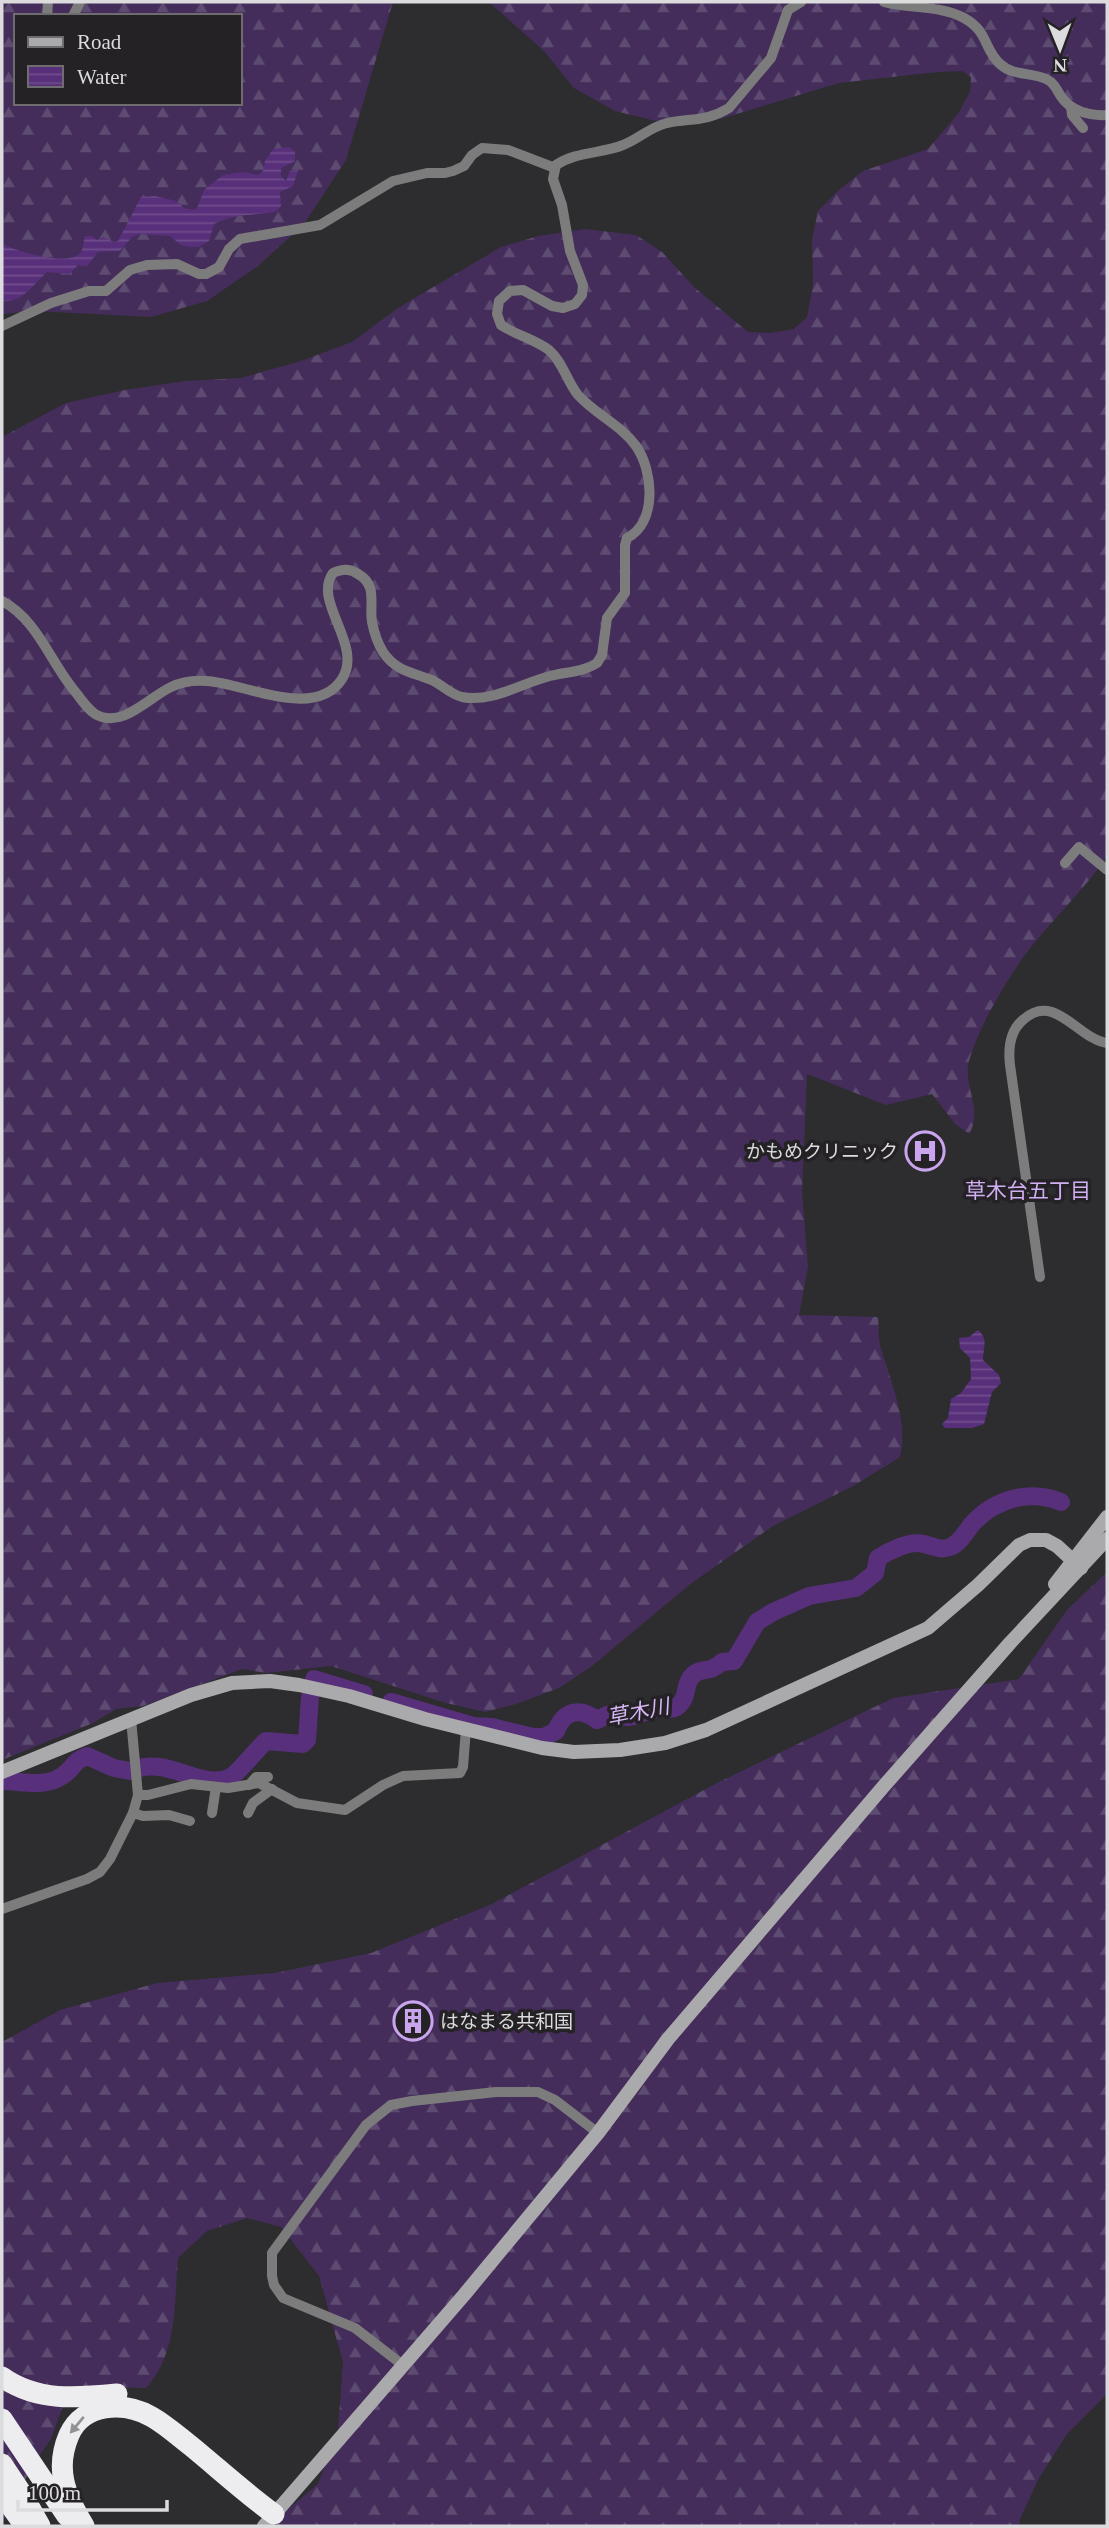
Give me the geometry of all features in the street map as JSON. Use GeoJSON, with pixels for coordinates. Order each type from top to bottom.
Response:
{"type":"FeatureCollection","features":[{"type":"Feature","properties":{"kind":"highway"},"geometry":{"type":"LineString","coordinates":[[2,2377],[16,2387],[44,2396],[76,2398],[117,2394],[145,2400],[164,2411],[247,2482],[269,2520]]}},
{"type":"Feature","properties":{"kind":"highway"},"geometry":{"type":"LineString","coordinates":[[84,2526],[67,2494],[60,2467],[62,2450],[71,2430],[81,2417],[102,2407],[121,2407],[150,2416],[269,2520]]}},
{"type":"Feature","properties":{"kind":"highway"},"geometry":{"type":"LineString","coordinates":[[2,2419],[74,2526]]}},
{"type":"Feature","properties":{"kind":"highway"},"geometry":{"type":"LineString","coordinates":[[2,2464],[40,2526]]}},
{"type":"Feature","properties":{"kind":"highway"},"geometry":{"type":"LineString","coordinates":[[2,2494],[25,2526]]}},
{"type":"Feature","properties":{"kind":"street"},"geometry":{"type":"LineString","coordinates":[[2,601],[19,611],[33,626],[62,678],[94,713],[103,717],[131,713],[172,686],[198,681],[222,683],[289,699],[329,692],[344,677],[347,655],[343,635],[329,597],[328,581],[332,573],[346,569],[361,575],[367,581],[371,591],[371,620],[374,631],[389,660],[405,672],[430,679],[456,695],[466,698],[498,694],[597,663],[602,655],[607,618],[625,593],[627,538],[632,536],[647,513],[650,500],[647,474],[637,447],[578,396],[552,353],[523,335],[504,328],[497,314],[499,301],[504,295],[523,290],[557,308],[575,304],[582,295],[583,285],[570,251],[562,205],[553,179],[555,168],[574,156],[628,144],[640,134],[663,124],[706,119],[729,108],[771,58],[788,10],[801,2]]}},
{"type":"Feature","properties":{"kind":"street"},"geometry":{"type":"LineString","coordinates":[[884,2],[952,13],[964,18],[982,33],[994,57],[1002,66],[1023,75],[1049,80],[1071,107],[1084,113],[1107,116]]}},
{"type":"Feature","properties":{"kind":"street"},"geometry":{"type":"LineString","coordinates":[[1071,107],[1072,115],[1083,128]]}},
{"type":"Feature","properties":{"kind":"street"},"geometry":{"type":"LineString","coordinates":[[2,326],[51,303],[89,291],[106,291],[130,270],[147,265],[177,264],[205,274],[219,267],[229,249],[240,239],[320,225],[393,181],[427,173],[445,173],[464,166],[472,155],[482,148],[508,150],[555,168]]}},
{"type":"Feature","properties":{"kind":"street"},"geometry":{"type":"LineString","coordinates":[[1065,863],[1079,847],[1107,870]]}},
{"type":"Feature","properties":{"kind":"street"},"geometry":{"type":"LineString","coordinates":[[1040,1278],[1010,1065],[1011,1042],[1023,1019],[1031,1013],[1049,1011],[1066,1017],[1092,1038],[1107,1043]]}},
{"type":"Feature","properties":{"kind":"street"},"geometry":{"type":"LineString","coordinates":[[269,2520],[404,2366],[598,2133],[668,2039],[1077,1564],[1107,1517]]}},
{"type":"Feature","properties":{"kind":"street"},"geometry":{"type":"LineString","coordinates":[[1077,1564],[1107,1539]]}},
{"type":"Feature","properties":{"kind":"street"},"geometry":{"type":"LineString","coordinates":[[2,1772],[217,1686],[270,1681],[349,1696],[542,1748],[574,1752],[620,1750],[664,1743],[718,1725],[928,1628],[1019,1545],[1030,1540],[1046,1541],[1057,1546],[1077,1564]]}},
{"type":"Feature","properties":{"kind":"street"},"geometry":{"type":"LineString","coordinates":[[2,1909],[57,1891],[100,1872],[110,1859],[133,1813],[138,1795],[131,1719]]}},
{"type":"Feature","properties":{"kind":"street"},"geometry":{"type":"LineString","coordinates":[[138,1795],[187,1785],[232,1788],[270,1783],[297,1803],[345,1810],[386,1783],[403,1776],[460,1773],[463,1767],[466,1729]]}},
{"type":"Feature","properties":{"kind":"street"},"geometry":{"type":"LineString","coordinates":[[248,1813],[270,1783]]}},
{"type":"Feature","properties":{"kind":"street"},"geometry":{"type":"LineString","coordinates":[[212,1813],[216,1787]]}},
{"type":"Feature","properties":{"kind":"street"},"geometry":{"type":"LineString","coordinates":[[133,1813],[143,1816],[169,1815],[190,1821]]}},
{"type":"Feature","properties":{"kind":"street"},"geometry":{"type":"LineString","coordinates":[[404,2366],[355,2328],[283,2298],[274,2285],[272,2276],[272,2253],[366,2125],[391,2105],[518,2091],[538,2092],[555,2100],[598,2133]]}},
{"type":"Feature","properties":{"kind":"green space"},"geometry":{"type":"Polygon","coordinates":[[[2,2],[393,2],[346,160],[304,224],[258,266],[207,301],[151,317],[35,311],[2,314],[2,2]]]}},
{"type":"Feature","properties":{"kind":"green space"},"geometry":{"type":"Polygon","coordinates":[[[489,2],[1107,2],[1107,856],[1024,956],[986,1020],[969,1061],[968,1079],[974,1116],[969,1134],[955,1124],[932,1094],[886,1105],[807,1074],[802,1191],[808,1267],[799,1315],[878,1317],[880,1345],[900,1415],[900,1457],[855,1485],[773,1526],[689,1585],[592,1666],[559,1688],[516,1704],[486,1712],[446,1703],[331,1666],[266,1673],[242,1669],[143,1706],[116,1709],[93,1723],[2,1760],[2,437],[66,403],[185,381],[241,378],[301,361],[352,342],[398,308],[501,247],[538,236],[585,229],[636,235],[662,252],[694,287],[748,332],[770,333],[794,329],[807,317],[813,286],[812,240],[818,211],[863,171],[928,149],[958,114],[970,92],[971,77],[962,71],[937,72],[839,83],[720,119],[668,124],[615,111],[574,88],[544,51],[489,2]]]}},
{"type":"Feature","properties":{"kind":"green space"},"geometry":{"type":"Polygon","coordinates":[[[1107,1572],[1107,2394],[1067,2434],[1039,2478],[1019,2526],[268,2526],[318,2484],[338,2430],[343,2362],[319,2276],[281,2227],[247,2218],[207,2231],[178,2258],[175,2310],[169,2343],[164,2359],[146,2388],[70,2386],[51,2439],[34,2463],[2,2524],[2,2042],[60,2010],[157,1983],[275,1973],[371,1953],[492,1904],[717,1783],[893,1698],[1019,1679],[1067,1610],[1107,1572]]]}},
{"type":"Feature","properties":{"kind":"water"},"geometry":{"type":"Polygon","coordinates":[[[289,147],[295,152],[295,161],[281,168],[281,176],[286,181],[290,171],[298,170],[293,186],[280,192],[281,206],[277,211],[221,220],[214,224],[209,241],[199,247],[181,245],[170,236],[139,234],[132,237],[120,251],[98,252],[87,266],[78,265],[69,274],[47,272],[21,296],[2,301],[2,244],[43,257],[75,257],[83,248],[85,236],[92,236],[97,240],[103,237],[118,241],[141,197],[155,196],[176,201],[184,208],[193,210],[197,208],[204,190],[223,175],[243,172],[258,175],[263,171],[265,161],[273,149],[289,147]]]}},
{"type":"Feature","properties":{"kind":"water"},"geometry":{"type":"Polygon","coordinates":[[[978,1330],[984,1340],[983,1360],[999,1375],[1001,1383],[992,1392],[984,1424],[972,1428],[945,1428],[942,1424],[948,1418],[951,1399],[961,1393],[971,1379],[970,1358],[960,1348],[959,1338],[969,1337],[978,1330]]]}},
{"type":"Feature","properties":{"kind":"waterway","name":"草木川"},"geometry":{"type":"LineString","coordinates":[[391,1702],[473,1726],[492,1727],[533,1737],[544,1737],[556,1731],[563,1719],[573,1713],[585,1713],[597,1720],[610,1714],[632,1717],[651,1710],[674,1708],[684,1698],[688,1682],[693,1675],[722,1662],[734,1661],[757,1622],[773,1612],[809,1596],[856,1588],[875,1573],[878,1558],[900,1547],[918,1543],[940,1548],[953,1545],[981,1515],[1002,1503],[1037,1496],[1061,1502]]}},
{"type":"Feature","properties":{"kind":"waterway","name":"草木川"},"geometry":{"type":"LineString","coordinates":[[314,1679],[364,1694]]}},
{"type":"Feature","properties":{"kind":"waterway","name":"草木川"},"geometry":{"type":"LineString","coordinates":[[139,1768],[163,1768],[210,1780],[231,1777],[266,1741],[303,1744],[307,1740],[310,1697]]}},
{"type":"Feature","properties":{"kind":"waterway","name":"草木川"},"geometry":{"type":"LineString","coordinates":[[2,1781],[33,1783],[55,1780],[87,1756],[114,1768],[130,1771]]}},
{"type":"Feature","properties":{"kind":"place","name":"かもめクリニック"},"geometry":{"type":"Point","coordinates":[925,1151]}},
{"type":"Feature","properties":{"kind":"place","name":"はなまる共和国"},"geometry":{"type":"Point","coordinates":[413,2021]}},
{"type":"Feature","properties":{"kind":"district","name":"草木台五丁目"},"geometry":{"type":"Point","coordinates":[1028,1191]}}]}
